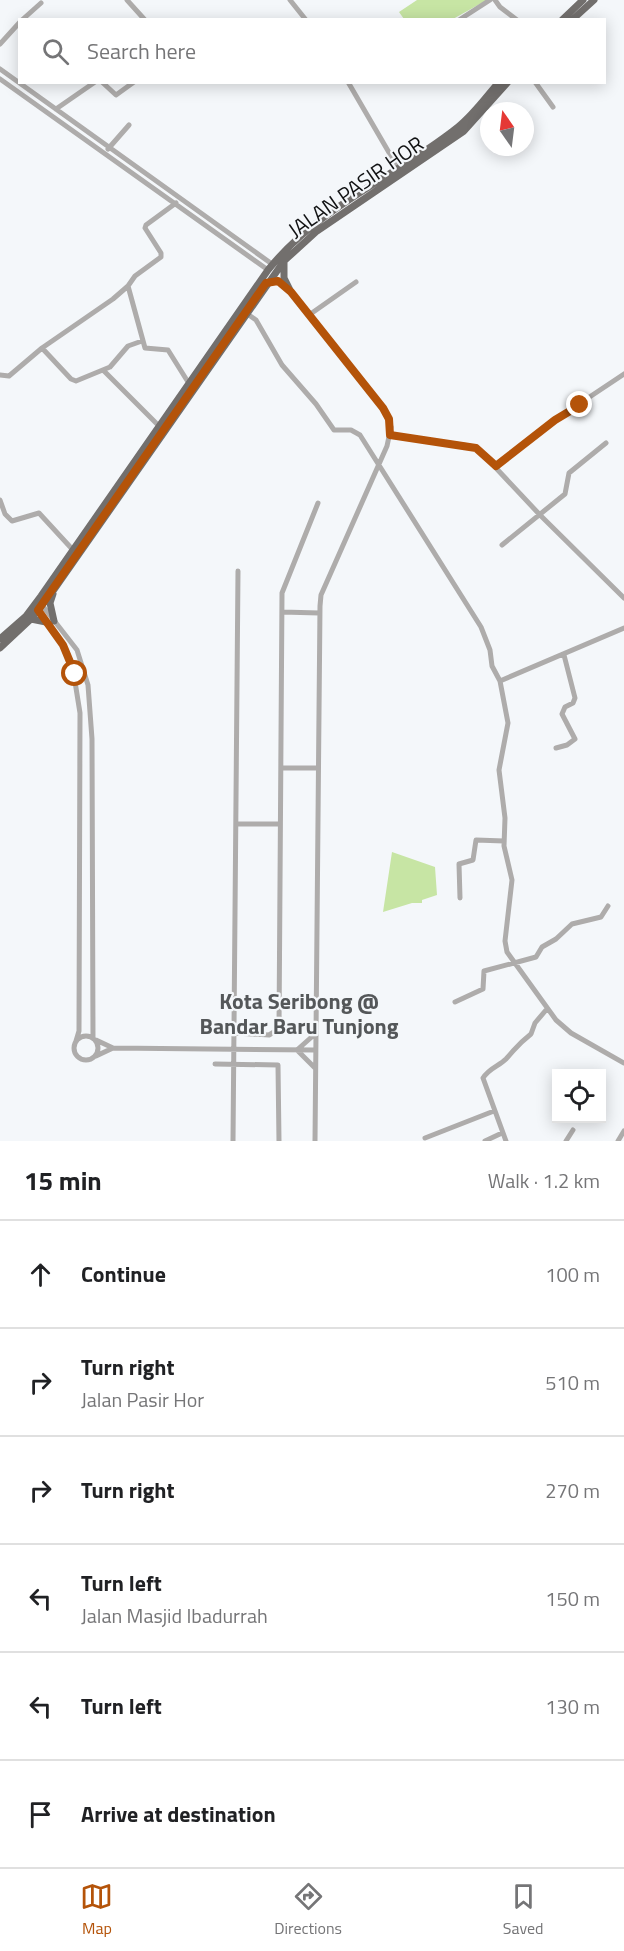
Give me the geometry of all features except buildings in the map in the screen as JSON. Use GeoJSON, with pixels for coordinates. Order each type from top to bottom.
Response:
{"type":"FeatureCollection","features":[{"type":"Feature","properties":{"kind":"main road"},"geometry":{"type":"LineString","coordinates":[[564,18],[584,0]]}},
{"type":"Feature","properties":{"kind":"main road"},"geometry":{"type":"LineString","coordinates":[[574,18],[594,0]]}},
{"type":"Feature","properties":{"kind":"main road","name":"JALAN PASIR HOR"},"geometry":{"type":"LineString","coordinates":[[0,639],[26,616],[270,267],[313,225],[460,126],[497,84]]}},
{"type":"Feature","properties":{"kind":"main road","name":"JALAN PASIR HOR"},"geometry":{"type":"LineString","coordinates":[[0,648],[31,619],[53,591],[266,283],[284,261],[317,231],[464,130],[506,84]]}},
{"type":"Feature","properties":{"kind":"main road"},"geometry":{"type":"LineString","coordinates":[[284,261],[284,278],[291,292]]}},
{"type":"Feature","properties":{"kind":"main road"},"geometry":{"type":"LineString","coordinates":[[266,283],[278,281],[291,292]]}},
{"type":"Feature","properties":{"kind":"main road"},"geometry":{"type":"LineString","coordinates":[[31,619],[50,622],[53,591]]}},
{"type":"Feature","properties":{"kind":"street"},"geometry":{"type":"LineString","coordinates":[[128,0],[143,18]]}},
{"type":"Feature","properties":{"kind":"street"},"geometry":{"type":"LineString","coordinates":[[290,0],[304,18]]}},
{"type":"Feature","properties":{"kind":"street"},"geometry":{"type":"LineString","coordinates":[[463,18],[492,0],[514,18]]}},
{"type":"Feature","properties":{"kind":"street"},"geometry":{"type":"LineString","coordinates":[[24,18],[41,3]]}},
{"type":"Feature","properties":{"kind":"street"},"geometry":{"type":"LineString","coordinates":[[0,44],[18,24]]}},
{"type":"Feature","properties":{"kind":"street"},"geometry":{"type":"LineString","coordinates":[[0,69],[18,82]]}},
{"type":"Feature","properties":{"kind":"street"},"geometry":{"type":"LineString","coordinates":[[0,79],[270,267]]}},
{"type":"Feature","properties":{"kind":"street"},"geometry":{"type":"LineString","coordinates":[[21,84],[270,267]]}},
{"type":"Feature","properties":{"kind":"street"},"geometry":{"type":"LineString","coordinates":[[56,109],[92,84]]}},
{"type":"Feature","properties":{"kind":"street"},"geometry":{"type":"LineString","coordinates":[[104,84],[116,95],[131,84]]}},
{"type":"Feature","properties":{"kind":"street"},"geometry":{"type":"LineString","coordinates":[[349,84],[359,97],[368,120],[398,168]]}},
{"type":"Feature","properties":{"kind":"street"},"geometry":{"type":"LineString","coordinates":[[536,84],[553,107]]}},
{"type":"Feature","properties":{"kind":"street"},"geometry":{"type":"LineString","coordinates":[[105,153],[129,124]]}},
{"type":"Feature","properties":{"kind":"street"},"geometry":{"type":"LineString","coordinates":[[0,375],[9,376],[42,348],[113,299],[128,286],[135,276],[161,257],[145,228],[176,203]]}},
{"type":"Feature","properties":{"kind":"street"},"geometry":{"type":"LineString","coordinates":[[309,315],[356,282]]}},
{"type":"Feature","properties":{"kind":"street"},"geometry":{"type":"LineString","coordinates":[[128,286],[142,342],[149,351],[163,348],[168,350],[188,382]]}},
{"type":"Feature","properties":{"kind":"street"},"geometry":{"type":"LineString","coordinates":[[291,292],[387,414],[391,427],[379,466],[321,595],[319,613],[315,1141]]}},
{"type":"Feature","properties":{"kind":"street"},"geometry":{"type":"LineString","coordinates":[[246,312],[256,320],[282,365],[316,404],[334,430],[351,430],[360,435],[481,627],[488,643],[492,666],[500,681],[508,731],[499,770],[505,818],[504,841],[512,880],[506,946],[513,963],[546,1010],[571,1033],[624,1063]]}},
{"type":"Feature","properties":{"kind":"street"},"geometry":{"type":"LineString","coordinates":[[42,348],[74,381],[104,371],[118,360],[128,346],[142,342]]}},
{"type":"Feature","properties":{"kind":"street"},"geometry":{"type":"LineString","coordinates":[[104,371],[158,425]]}},
{"type":"Feature","properties":{"kind":"street"},"geometry":{"type":"LineString","coordinates":[[496,466],[555,420],[624,374]]}},
{"type":"Feature","properties":{"kind":"street"},"geometry":{"type":"LineString","coordinates":[[390,435],[476,448],[624,598]]}},
{"type":"Feature","properties":{"kind":"street"},"geometry":{"type":"LineString","coordinates":[[502,545],[565,494],[569,473],[606,443]]}},
{"type":"Feature","properties":{"kind":"street"},"geometry":{"type":"LineString","coordinates":[[0,500],[7,517],[12,521],[39,513],[73,550]]}},
{"type":"Feature","properties":{"kind":"street"},"geometry":{"type":"LineString","coordinates":[[235,1034],[269,1035],[279,1029],[282,593],[318,503]]}},
{"type":"Feature","properties":{"kind":"street"},"geometry":{"type":"LineString","coordinates":[[233,1141],[238,571]]}},
{"type":"Feature","properties":{"kind":"street"},"geometry":{"type":"LineString","coordinates":[[40,608],[66,651],[78,686],[81,739],[79,1031],[74,1048],[79,1059],[86,1061],[113,1048]]}},
{"type":"Feature","properties":{"kind":"street"},"geometry":{"type":"LineString","coordinates":[[282,612],[319,613]]}},
{"type":"Feature","properties":{"kind":"street"},"geometry":{"type":"LineString","coordinates":[[50,622],[77,650],[88,685],[92,739],[94,1039],[99,1050],[96,1056]]}},
{"type":"Feature","properties":{"kind":"street"},"geometry":{"type":"LineString","coordinates":[[500,681],[530,666],[564,655],[624,628]]}},
{"type":"Feature","properties":{"kind":"street"},"geometry":{"type":"LineString","coordinates":[[556,748],[567,745],[575,739],[562,714],[565,707],[573,703],[575,698],[564,655]]}},
{"type":"Feature","properties":{"kind":"street"},"geometry":{"type":"LineString","coordinates":[[281,768],[318,768]]}},
{"type":"Feature","properties":{"kind":"street"},"geometry":{"type":"LineString","coordinates":[[81,820],[92,820]]}},
{"type":"Feature","properties":{"kind":"street"},"geometry":{"type":"LineString","coordinates":[[237,824],[280,824]]}},
{"type":"Feature","properties":{"kind":"street"},"geometry":{"type":"LineString","coordinates":[[460,898],[459,864],[473,860],[476,840],[504,841]]}},
{"type":"Feature","properties":{"kind":"street"},"geometry":{"type":"LineString","coordinates":[[455,1002],[483,989],[484,971],[537,957],[542,947],[556,939],[572,924],[601,917],[608,906]]}},
{"type":"Feature","properties":{"kind":"street"},"geometry":{"type":"LineString","coordinates":[[506,1141],[483,1082],[486,1074],[506,1059],[519,1042],[531,1034],[535,1023],[546,1010]]}},
{"type":"Feature","properties":{"kind":"street"},"geometry":{"type":"LineString","coordinates":[[297,1050],[315,1034]]}},
{"type":"Feature","properties":{"kind":"street"},"geometry":{"type":"LineString","coordinates":[[76,1041],[86,1036],[113,1048],[315,1050]]}},
{"type":"Feature","properties":{"kind":"street"},"geometry":{"type":"LineString","coordinates":[[297,1050],[315,1068]]}},
{"type":"Feature","properties":{"kind":"street"},"geometry":{"type":"LineString","coordinates":[[215,1064],[278,1065],[279,1141]]}},
{"type":"Feature","properties":{"kind":"street"},"geometry":{"type":"LineString","coordinates":[[425,1138],[494,1111]]}},
{"type":"Feature","properties":{"kind":"street"},"geometry":{"type":"LineString","coordinates":[[566,1141],[573,1130]]}},
{"type":"Feature","properties":{"kind":"street"},"geometry":{"type":"LineString","coordinates":[[618,1141],[624,1131]]}},
{"type":"Feature","properties":{"kind":"street"},"geometry":{"type":"LineString","coordinates":[[485,1141],[502,1133]]}},
{"type":"Feature","properties":{"kind":"green space"},"geometry":{"type":"Polygon","coordinates":[[[417,0],[487,0],[455,18],[403,18],[399,12],[417,0]]]}},
{"type":"Feature","properties":{"kind":"green space"},"geometry":{"type":"Polygon","coordinates":[[[392,852],[435,867],[437,895],[422,900],[422,903],[412,903],[383,912],[392,852]]]}},
{"type":"Feature","properties":{"kind":"district","name":"Kota Seribong @ Bandar Baru Tunjong"},"geometry":{"type":"Point","coordinates":[299,1014]}},
{"type":"Feature","properties":{"kind":"route"},"geometry":{"type":"LineString","coordinates":[[75,674],[63,645],[38,610],[266,283],[278,281],[291,292],[383,408],[389,419],[390,435],[470,446],[480,451],[496,466],[555,420],[580,405]]}}]}
